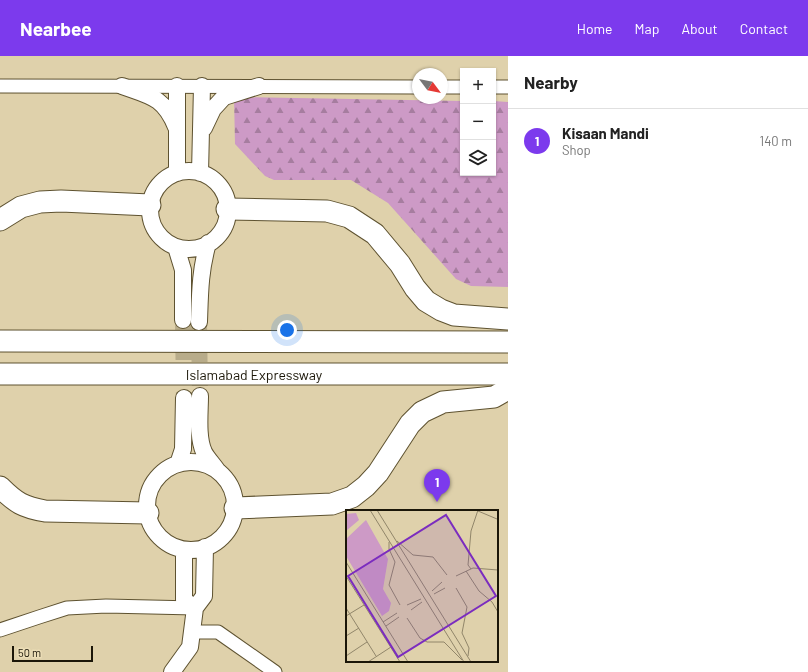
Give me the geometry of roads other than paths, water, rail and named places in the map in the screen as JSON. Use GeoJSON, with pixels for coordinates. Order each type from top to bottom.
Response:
{"type":"FeatureCollection","features":[{"type":"Feature","properties":{"kind":"highway"},"geometry":{"type":"LineString","coordinates":[[0,220],[21,207],[40,202],[61,201],[150,205]]}},
{"type":"Feature","properties":{"kind":"highway"},"geometry":{"type":"LineString","coordinates":[[227,210],[327,211],[349,217],[375,234],[400,264],[415,288],[426,301],[441,310],[454,315],[508,319]]}},
{"type":"Feature","properties":{"kind":"highway"},"geometry":{"type":"LineString","coordinates":[[0,341],[508,342]]}},
{"type":"Feature","properties":{"kind":"highway","name":"Islamabad Expressway"},"geometry":{"type":"LineString","coordinates":[[0,374],[508,374]]}},
{"type":"Feature","properties":{"kind":"highway"},"geometry":{"type":"LineString","coordinates":[[235,508],[332,504],[352,497],[366,486],[378,473],[410,424],[422,412],[443,402],[494,397],[508,389]]}},
{"type":"Feature","properties":{"kind":"highway"},"geometry":{"type":"LineString","coordinates":[[0,487],[14,501],[29,508],[45,511],[148,513]]}},
{"type":"Feature","properties":{"kind":"street"},"geometry":{"type":"LineString","coordinates":[[0,86],[412,86]]}},
{"type":"Feature","properties":{"kind":"street"},"geometry":{"type":"LineString","coordinates":[[122,86],[149,96],[163,104],[171,115],[177,130]]}},
{"type":"Feature","properties":{"kind":"street"},"geometry":{"type":"LineString","coordinates":[[177,86],[177,173]]}},
{"type":"Feature","properties":{"kind":"street"},"geometry":{"type":"LineString","coordinates":[[200,173],[202,86]]}},
{"type":"Feature","properties":{"kind":"street"},"geometry":{"type":"LineString","coordinates":[[201,133],[213,109],[224,97],[260,86]]}},
{"type":"Feature","properties":{"kind":"street"},"geometry":{"type":"LineString","coordinates":[[448,87],[460,87]]}},
{"type":"Feature","properties":{"kind":"street"},"geometry":{"type":"LineString","coordinates":[[496,87],[508,87]]}},
{"type":"Feature","properties":{"kind":"street"},"geometry":{"type":"LineString","coordinates":[[185,171],[200,173],[213,180],[222,191],[226,200],[226,220],[222,229],[216,237],[208,243],[193,249],[176,247],[161,238],[151,219],[150,205],[153,194],[159,185],[167,178],[177,173],[185,171]]}},
{"type":"Feature","properties":{"kind":"street"},"geometry":{"type":"LineString","coordinates":[[200,322],[200,278],[208,243]]}},
{"type":"Feature","properties":{"kind":"street"},"geometry":{"type":"LineString","coordinates":[[176,247],[183,270],[183,320]]}},
{"type":"Feature","properties":{"kind":"street"},"geometry":{"type":"LineString","coordinates":[[200,396],[202,444],[204,452],[217,471]]}},
{"type":"Feature","properties":{"kind":"street"},"geometry":{"type":"LineString","coordinates":[[178,464],[183,449],[184,398]]}},
{"type":"Feature","properties":{"kind":"street"},"geometry":{"type":"LineString","coordinates":[[188,462],[199,462],[217,471],[225,478],[231,487],[234,497],[235,508],[232,520],[226,532],[216,541],[205,547],[184,550],[168,543],[158,535],[152,525],[148,513],[148,501],[151,488],[157,478],[167,469],[178,464],[188,462]]}},
{"type":"Feature","properties":{"kind":"street"},"geometry":{"type":"LineString","coordinates":[[172,672],[190,647],[195,608],[204,596],[205,547]]}},
{"type":"Feature","properties":{"kind":"street"},"geometry":{"type":"LineString","coordinates":[[184,550],[184,600],[195,608]]}},
{"type":"Feature","properties":{"kind":"street"},"geometry":{"type":"LineString","coordinates":[[0,630],[67,608],[106,606],[195,608]]}},
{"type":"Feature","properties":{"kind":"street"},"geometry":{"type":"LineString","coordinates":[[192,632],[218,632],[275,672]]}},
{"type":"Feature","properties":{"kind":"tunnel"},"geometry":{"type":"LineString","coordinates":[[183,320],[184,398]]}},
{"type":"Feature","properties":{"kind":"tunnel"},"geometry":{"type":"LineString","coordinates":[[199,322],[200,396]]}},
{"type":"Feature","properties":{"kind":"place","name":"Kisaan Mandi"},"geometry":{"type":"Point","coordinates":[437,502]}}]}
